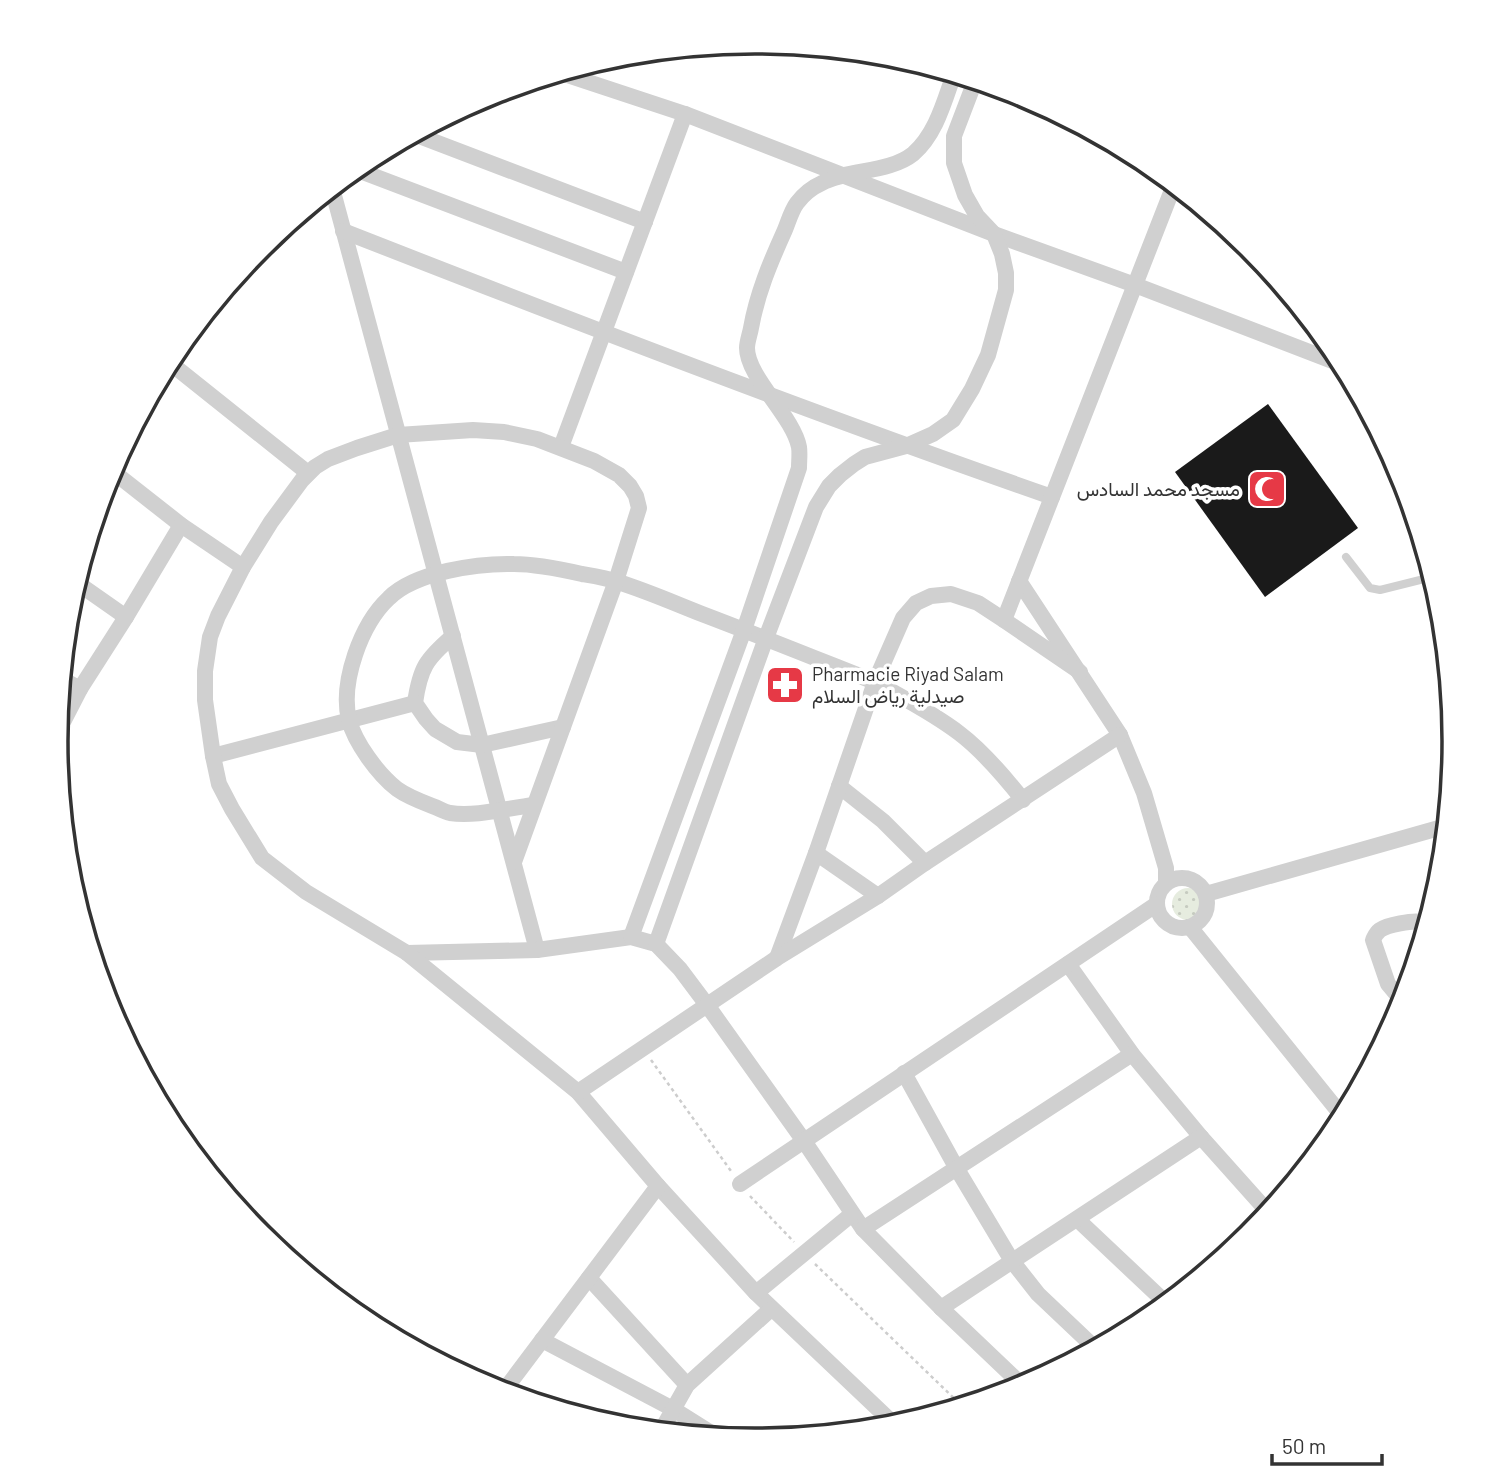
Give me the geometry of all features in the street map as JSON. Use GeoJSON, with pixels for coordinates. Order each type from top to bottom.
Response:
{"type":"FeatureCollection","features":[{"type":"Feature","properties":{"kind":"street"},"geometry":{"type":"LineString","coordinates":[[577,78],[685,114],[1325,358]]}},
{"type":"Feature","properties":{"kind":"street"},"geometry":{"type":"LineString","coordinates":[[631,937],[744,630],[799,468],[799,447],[792,428],[753,368],[747,350],[755,309],[768,269],[796,204],[821,183],[892,164],[912,154],[927,138],[937,121],[951,83]]}},
{"type":"Feature","properties":{"kind":"street"},"geometry":{"type":"LineString","coordinates":[[656,944],[816,507],[829,486],[865,457],[906,446],[933,434],[953,420],[988,355],[1006,290],[1006,273],[994,234],[977,216],[965,195],[954,163],[954,136],[972,90]]}},
{"type":"Feature","properties":{"kind":"street"},"geometry":{"type":"LineString","coordinates":[[561,447],[685,114]]}},
{"type":"Feature","properties":{"kind":"street"},"geometry":{"type":"LineString","coordinates":[[426,139],[645,222]]}},
{"type":"Feature","properties":{"kind":"street"},"geometry":{"type":"LineString","coordinates":[[368,174],[626,272]]}},
{"type":"Feature","properties":{"kind":"street"},"geometry":{"type":"LineString","coordinates":[[1004,620],[1170,194]]}},
{"type":"Feature","properties":{"kind":"street"},"geometry":{"type":"LineString","coordinates":[[335,198],[537,950]]}},
{"type":"Feature","properties":{"kind":"street"},"geometry":{"type":"LineString","coordinates":[[343,231],[771,397],[1052,497]]}},
{"type":"Feature","properties":{"kind":"street"},"geometry":{"type":"LineString","coordinates":[[178,369],[308,473]]}},
{"type":"Feature","properties":{"kind":"street"},"geometry":{"type":"LineString","coordinates":[[514,862],[616,580],[639,508],[636,496],[619,475],[594,461],[537,439],[503,432],[473,430],[398,435],[328,459],[308,473],[271,522],[243,568],[210,637],[205,671],[205,700],[212,756],[219,784],[232,809],[262,858],[306,892],[407,953],[578,1092],[658,1186],[756,1293],[881,1416]]}},
{"type":"Feature","properties":{"kind":"street"},"geometry":{"type":"LineString","coordinates":[[121,478],[181,525],[243,568]]}},
{"type":"Feature","properties":{"kind":"street"},"geometry":{"type":"LineString","coordinates":[[69,710],[181,525]]}},
{"type":"Feature","properties":{"kind":"street"},"geometry":{"type":"LineString","coordinates":[[534,805],[474,813],[449,813],[406,794],[371,762],[349,720],[348,698],[353,663],[358,645],[368,627],[388,598],[399,590],[436,574],[491,565],[518,564],[552,568],[616,580],[875,682],[960,733],[1001,773],[1023,800]]}},
{"type":"Feature","properties":{"kind":"street"},"geometry":{"type":"LineString","coordinates":[[1019,581],[1120,735],[1144,793],[1166,868],[1167,883]]}},
{"type":"Feature","properties":{"kind":"street"},"geometry":{"type":"LineString","coordinates":[[86,589],[126,617]]}},
{"type":"Feature","properties":{"kind":"street"},"geometry":{"type":"LineString","coordinates":[[777,958],[875,682],[903,618],[916,603],[931,596],[951,594],[978,603],[1080,672]]}},
{"type":"Feature","properties":{"kind":"street"},"geometry":{"type":"LineString","coordinates":[[453,636],[437,650],[421,671],[415,703],[435,729],[457,742],[482,745],[563,727]]}},
{"type":"Feature","properties":{"kind":"street"},"geometry":{"type":"LineString","coordinates":[[71,684],[80,689]]}},
{"type":"Feature","properties":{"kind":"street"},"geometry":{"type":"LineString","coordinates":[[212,756],[415,703]]}},
{"type":"Feature","properties":{"kind":"street"},"geometry":{"type":"LineString","coordinates":[[578,1092],[777,958],[878,896],[1120,735]]}},
{"type":"Feature","properties":{"kind":"street"},"geometry":{"type":"LineString","coordinates":[[839,786],[883,821],[925,863]]}},
{"type":"Feature","properties":{"kind":"street"},"geometry":{"type":"LineString","coordinates":[[1206,894],[1436,829]]}},
{"type":"Feature","properties":{"kind":"street"},"geometry":{"type":"LineString","coordinates":[[816,853],[878,896]]}},
{"type":"Feature","properties":{"kind":"street"},"geometry":{"type":"LineString","coordinates":[[1175,878],[1194,880],[1206,894],[1207,910],[1203,918],[1191,927],[1183,929],[1168,924],[1158,912],[1159,892],[1175,878]]}},
{"type":"Feature","properties":{"kind":"street"},"geometry":{"type":"LineString","coordinates":[[740,1184],[1157,904]]}},
{"type":"Feature","properties":{"kind":"street"},"geometry":{"type":"LineString","coordinates":[[1394,991],[1388,984],[1373,940],[1382,929],[1417,921]]}},
{"type":"Feature","properties":{"kind":"street"},"geometry":{"type":"LineString","coordinates":[[1191,927],[1335,1108]]}},
{"type":"Feature","properties":{"kind":"street"},"geometry":{"type":"LineString","coordinates":[[407,953],[537,950],[631,937],[656,944],[680,969],[707,1006],[863,1229],[1013,1377]]}},
{"type":"Feature","properties":{"kind":"street"},"geometry":{"type":"LineString","coordinates":[[1068,964],[1132,1054],[1261,1205]]}},
{"type":"Feature","properties":{"kind":"street"},"geometry":{"type":"LineString","coordinates":[[863,1229],[1132,1054]]}},
{"type":"Feature","properties":{"kind":"street"},"geometry":{"type":"LineString","coordinates":[[904,1073],[1012,1261],[1038,1294],[1088,1341]]}},
{"type":"Feature","properties":{"kind":"street"},"geometry":{"type":"LineString","coordinates":[[941,1308],[1201,1137]]}},
{"type":"Feature","properties":{"kind":"street"},"geometry":{"type":"LineString","coordinates":[[510,1382],[658,1186]]}},
{"type":"Feature","properties":{"kind":"street"},"geometry":{"type":"LineString","coordinates":[[756,1293],[852,1214]]}},
{"type":"Feature","properties":{"kind":"street"},"geometry":{"type":"LineString","coordinates":[[1077,1219],[1159,1296]]}},
{"type":"Feature","properties":{"kind":"street"},"geometry":{"type":"LineString","coordinates":[[589,1278],[687,1385]]}},
{"type":"Feature","properties":{"kind":"street"},"geometry":{"type":"LineString","coordinates":[[666,1422],[687,1385],[771,1309]]}},
{"type":"Feature","properties":{"kind":"street"},"geometry":{"type":"LineString","coordinates":[[542,1340],[698,1425]]}},
{"type":"Feature","properties":{"kind":"lane"},"geometry":{"type":"LineString","coordinates":[[1346,558],[1370,588],[1380,590],[1422,579]]}},
{"type":"Feature","properties":{"kind":"path"},"geometry":{"type":"LineString","coordinates":[[642,1049],[740,1184],[805,1254],[954,1398]]}},
{"type":"Feature","properties":{"kind":"shaded area"},"geometry":{"type":"Polygon","coordinates":[[[1188,888],[1199,893],[1204,904],[1199,915],[1188,920],[1177,915],[1172,904],[1177,893],[1188,888]]]}},
{"type":"Feature","properties":{"kind":"building"},"geometry":{"type":"Polygon","coordinates":[[[1268,404],[1358,528],[1265,597],[1175,472],[1268,404]]]}},
{"type":"Feature","properties":{"kind":"place","name":"مسجد محمد السادس"},"geometry":{"type":"Point","coordinates":[1267,489]}},
{"type":"Feature","properties":{"kind":"place","name":"Pharmacie Riyad Salam صيدلية رياض السلام"},"geometry":{"type":"Point","coordinates":[785,685]}}]}
